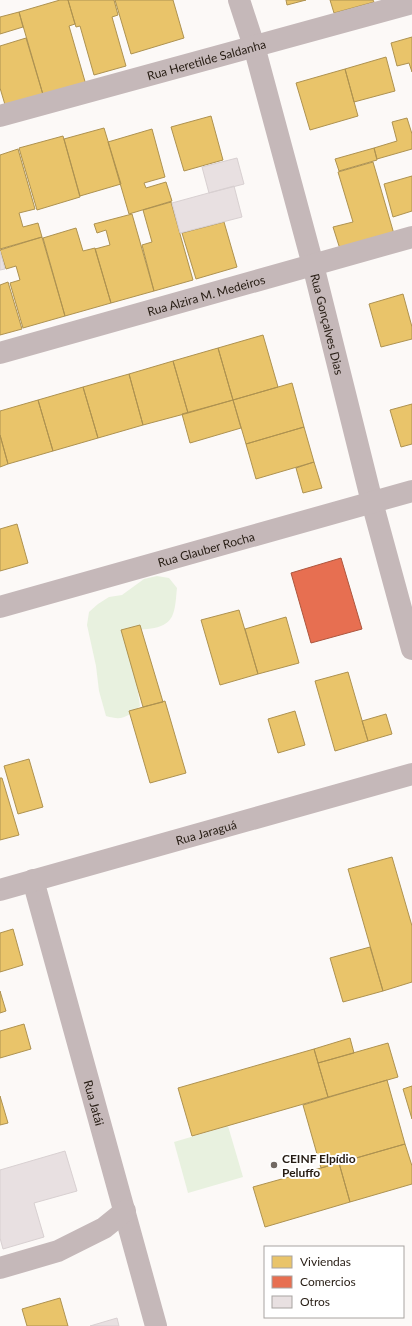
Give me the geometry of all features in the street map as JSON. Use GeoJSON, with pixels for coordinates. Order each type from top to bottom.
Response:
{"type":"FeatureCollection","features":[{"type":"Feature","properties":{"kind":"street","name":"Rua Gonçalves Dias"},"geometry":{"type":"LineString","coordinates":[[239,0],[254,46],[313,265],[372,502],[412,649]]}},
{"type":"Feature","properties":{"kind":"street","name":"Rua Heretilde Saldanha"},"geometry":{"type":"LineString","coordinates":[[0,116],[412,3]]}},
{"type":"Feature","properties":{"kind":"street","name":"Rua Alzira M. Medeiros"},"geometry":{"type":"LineString","coordinates":[[0,353],[412,237]]}},
{"type":"Feature","properties":{"kind":"street","name":"Rua Glauber Rocha"},"geometry":{"type":"LineString","coordinates":[[0,607],[412,491]]}},
{"type":"Feature","properties":{"kind":"street","name":"Rua Jaraguá"},"geometry":{"type":"LineString","coordinates":[[0,890],[412,774]]}},
{"type":"Feature","properties":{"kind":"street","name":"Rua Jatái"},"geometry":{"type":"LineString","coordinates":[[33,880],[156,1326]]}},
{"type":"Feature","properties":{"kind":"street"},"geometry":{"type":"LineString","coordinates":[[0,1268],[58,1251],[104,1228],[125,1211]]}},
{"type":"Feature","properties":{"kind":"green space"},"geometry":{"type":"Polygon","coordinates":[[[157,576],[169,578],[177,588],[175,604],[173,614],[166,624],[148,629],[129,630],[140,706],[132,713],[121,718],[106,716],[99,691],[96,666],[87,625],[89,612],[109,597],[122,595],[144,579],[157,576]]]}},
{"type":"Feature","properties":{"kind":"green space"},"geometry":{"type":"Polygon","coordinates":[[[228,1126],[243,1177],[188,1193],[174,1142],[228,1126]]]}},
{"type":"Feature","properties":{"kind":"building: Viviendas"},"geometry":{"type":"Polygon","coordinates":[[[60,0],[68,0],[75,24],[69,26],[86,85],[44,98],[19,12],[60,0]]]}},
{"type":"Feature","properties":{"kind":"building: Viviendas"},"geometry":{"type":"Polygon","coordinates":[[[68,0],[114,0],[118,15],[112,17],[126,66],[94,75],[80,26],[76,27],[68,0]]]}},
{"type":"Feature","properties":{"kind":"building: Viviendas"},"geometry":{"type":"Polygon","coordinates":[[[115,0],[173,0],[184,38],[131,54],[115,0]]]}},
{"type":"Feature","properties":{"kind":"building: Viviendas"},"geometry":{"type":"Polygon","coordinates":[[[286,0],[306,0],[287,5],[286,0]]]}},
{"type":"Feature","properties":{"kind":"building: Viviendas"},"geometry":{"type":"Polygon","coordinates":[[[330,0],[373,0],[374,2],[334,13],[330,0]]]}},
{"type":"Feature","properties":{"kind":"building: Viviendas"},"geometry":{"type":"Polygon","coordinates":[[[19,12],[23,27],[0,34],[0,17],[19,12]]]}},
{"type":"Feature","properties":{"kind":"building: Viviendas"},"geometry":{"type":"Polygon","coordinates":[[[412,37],[412,72],[409,63],[397,66],[391,43],[412,37]]]}},
{"type":"Feature","properties":{"kind":"building: Viviendas"},"geometry":{"type":"Polygon","coordinates":[[[26,38],[44,98],[6,108],[0,88],[0,46],[26,38]]]}},
{"type":"Feature","properties":{"kind":"building: Viviendas"},"geometry":{"type":"Polygon","coordinates":[[[386,57],[395,91],[354,102],[345,69],[386,57]]]}},
{"type":"Feature","properties":{"kind":"building: Viviendas"},"geometry":{"type":"Polygon","coordinates":[[[345,69],[358,116],[310,130],[296,83],[345,69]]]}},
{"type":"Feature","properties":{"kind":"building: Viviendas"},"geometry":{"type":"Polygon","coordinates":[[[211,116],[223,160],[184,171],[171,127],[211,116]]]}},
{"type":"Feature","properties":{"kind":"building: Viviendas"},"geometry":{"type":"Polygon","coordinates":[[[407,118],[412,134],[412,149],[377,159],[374,148],[397,141],[392,122],[407,118]]]}},
{"type":"Feature","properties":{"kind":"building: Viviendas"},"geometry":{"type":"Polygon","coordinates":[[[104,128],[121,184],[80,196],[64,139],[104,128]]]}},
{"type":"Feature","properties":{"kind":"building: Viviendas"},"geometry":{"type":"Polygon","coordinates":[[[152,129],[165,177],[144,183],[146,188],[166,182],[172,201],[129,214],[108,142],[152,129]]]}},
{"type":"Feature","properties":{"kind":"building: Viviendas"},"geometry":{"type":"Polygon","coordinates":[[[63,136],[80,197],[37,210],[19,148],[63,136]]]}},
{"type":"Feature","properties":{"kind":"building: Viviendas"},"geometry":{"type":"Polygon","coordinates":[[[374,148],[377,160],[339,171],[335,159],[374,148]]]}},
{"type":"Feature","properties":{"kind":"building: Viviendas"},"geometry":{"type":"Polygon","coordinates":[[[18,149],[35,209],[19,213],[23,227],[38,223],[42,237],[0,249],[0,155],[18,149]]]}},
{"type":"Feature","properties":{"kind":"building: Viviendas"},"geometry":{"type":"Polygon","coordinates":[[[373,162],[394,234],[340,249],[333,227],[353,222],[338,172],[373,162]]]}},
{"type":"Feature","properties":{"kind":"building: Viviendas"},"geometry":{"type":"Polygon","coordinates":[[[412,176],[412,211],[393,217],[384,184],[412,176]]]}},
{"type":"Feature","properties":{"kind":"building: Viviendas"},"geometry":{"type":"Polygon","coordinates":[[[171,202],[193,280],[154,291],[142,245],[152,242],[143,210],[171,202]]]}},
{"type":"Feature","properties":{"kind":"building: Viviendas"},"geometry":{"type":"Polygon","coordinates":[[[132,214],[154,291],[111,303],[95,249],[110,245],[106,230],[97,233],[94,224],[132,214]]]}},
{"type":"Feature","properties":{"kind":"building: Viviendas"},"geometry":{"type":"Polygon","coordinates":[[[224,222],[237,267],[196,279],[182,233],[224,222]]]}},
{"type":"Feature","properties":{"kind":"building: Viviendas"},"geometry":{"type":"Polygon","coordinates":[[[76,228],[83,251],[95,248],[111,303],[65,316],[43,238],[76,228]]]}},
{"type":"Feature","properties":{"kind":"building: Viviendas"},"geometry":{"type":"Polygon","coordinates":[[[42,237],[65,316],[23,328],[10,283],[20,280],[16,266],[6,269],[0,250],[42,237]]]}},
{"type":"Feature","properties":{"kind":"building: Viviendas"},"geometry":{"type":"Polygon","coordinates":[[[8,282],[22,329],[0,335],[0,285],[8,282]]]}},
{"type":"Feature","properties":{"kind":"building: Viviendas"},"geometry":{"type":"Polygon","coordinates":[[[403,294],[412,327],[412,339],[381,347],[369,304],[403,294]]]}},
{"type":"Feature","properties":{"kind":"building: Viviendas"},"geometry":{"type":"Polygon","coordinates":[[[263,335],[278,387],[233,400],[218,348],[263,335]]]}},
{"type":"Feature","properties":{"kind":"building: Viviendas"},"geometry":{"type":"Polygon","coordinates":[[[218,348],[233,400],[188,413],[173,361],[218,348]]]}},
{"type":"Feature","properties":{"kind":"building: Viviendas"},"geometry":{"type":"Polygon","coordinates":[[[173,361],[188,413],[143,425],[129,374],[173,361]]]}},
{"type":"Feature","properties":{"kind":"building: Viviendas"},"geometry":{"type":"Polygon","coordinates":[[[129,374],[143,425],[98,438],[83,387],[129,374]]]}},
{"type":"Feature","properties":{"kind":"building: Viviendas"},"geometry":{"type":"Polygon","coordinates":[[[292,383],[304,427],[246,444],[233,400],[292,383]]]}},
{"type":"Feature","properties":{"kind":"building: Viviendas"},"geometry":{"type":"Polygon","coordinates":[[[83,387],[98,438],[53,451],[38,400],[83,387]]]}},
{"type":"Feature","properties":{"kind":"building: Viviendas"},"geometry":{"type":"Polygon","coordinates":[[[38,400],[53,451],[8,464],[0,435],[0,411],[38,400]]]}},
{"type":"Feature","properties":{"kind":"building: Viviendas"},"geometry":{"type":"Polygon","coordinates":[[[233,400],[241,428],[190,443],[182,414],[233,400]]]}},
{"type":"Feature","properties":{"kind":"building: Viviendas"},"geometry":{"type":"Polygon","coordinates":[[[412,404],[412,444],[401,447],[390,410],[412,404]]]}},
{"type":"Feature","properties":{"kind":"building: Viviendas"},"geometry":{"type":"Polygon","coordinates":[[[304,427],[314,462],[256,479],[246,444],[304,427]]]}},
{"type":"Feature","properties":{"kind":"building: Viviendas"},"geometry":{"type":"Polygon","coordinates":[[[0,435],[8,464],[0,467],[0,435]]]}},
{"type":"Feature","properties":{"kind":"building: Viviendas"},"geometry":{"type":"Polygon","coordinates":[[[314,462],[322,488],[303,493],[296,468],[314,462]]]}},
{"type":"Feature","properties":{"kind":"building: Viviendas"},"geometry":{"type":"Polygon","coordinates":[[[17,524],[28,563],[0,571],[0,529],[17,524]]]}},
{"type":"Feature","properties":{"kind":"building: Viviendas"},"geometry":{"type":"Polygon","coordinates":[[[239,610],[258,674],[220,685],[201,620],[239,610]]]}},
{"type":"Feature","properties":{"kind":"building: Viviendas"},"geometry":{"type":"Polygon","coordinates":[[[286,617],[299,663],[258,674],[245,629],[286,617]]]}},
{"type":"Feature","properties":{"kind":"building: Viviendas"},"geometry":{"type":"Polygon","coordinates":[[[140,625],[163,702],[143,707],[121,630],[140,625]]]}},
{"type":"Feature","properties":{"kind":"building: Viviendas"},"geometry":{"type":"Polygon","coordinates":[[[348,672],[368,741],[335,751],[315,681],[348,672]]]}},
{"type":"Feature","properties":{"kind":"building: Viviendas"},"geometry":{"type":"Polygon","coordinates":[[[165,701],[186,773],[150,783],[129,711],[165,701]]]}},
{"type":"Feature","properties":{"kind":"building: Viviendas"},"geometry":{"type":"Polygon","coordinates":[[[295,711],[305,745],[278,753],[268,719],[295,711]]]}},
{"type":"Feature","properties":{"kind":"building: Viviendas"},"geometry":{"type":"Polygon","coordinates":[[[386,714],[392,734],[368,741],[362,721],[386,714]]]}},
{"type":"Feature","properties":{"kind":"building: Viviendas"},"geometry":{"type":"Polygon","coordinates":[[[29,759],[43,807],[18,814],[4,766],[29,759]]]}},
{"type":"Feature","properties":{"kind":"building: Viviendas"},"geometry":{"type":"Polygon","coordinates":[[[0,778],[2,778],[19,835],[0,840],[0,778]]]}},
{"type":"Feature","properties":{"kind":"building: Viviendas"},"geometry":{"type":"Polygon","coordinates":[[[392,857],[412,926],[412,982],[383,991],[348,869],[392,857]]]}},
{"type":"Feature","properties":{"kind":"building: Viviendas"},"geometry":{"type":"Polygon","coordinates":[[[13,929],[23,965],[0,972],[0,933],[13,929]]]}},
{"type":"Feature","properties":{"kind":"building: Viviendas"},"geometry":{"type":"Polygon","coordinates":[[[370,947],[383,991],[343,1002],[330,958],[370,947]]]}},
{"type":"Feature","properties":{"kind":"building: Viviendas"},"geometry":{"type":"Polygon","coordinates":[[[0,991],[6,1011],[0,1013],[0,991]]]}},
{"type":"Feature","properties":{"kind":"building: Viviendas"},"geometry":{"type":"Polygon","coordinates":[[[24,1024],[31,1049],[0,1058],[0,1031],[24,1024]]]}},
{"type":"Feature","properties":{"kind":"building: Viviendas"},"geometry":{"type":"Polygon","coordinates":[[[350,1038],[354,1053],[318,1063],[314,1049],[350,1038]]]}},
{"type":"Feature","properties":{"kind":"building: Viviendas"},"geometry":{"type":"Polygon","coordinates":[[[388,1043],[398,1077],[328,1097],[318,1063],[388,1043]]]}},
{"type":"Feature","properties":{"kind":"building: Viviendas"},"geometry":{"type":"Polygon","coordinates":[[[314,1049],[328,1097],[192,1136],[178,1088],[314,1049]]]}},
{"type":"Feature","properties":{"kind":"building: Viviendas"},"geometry":{"type":"Polygon","coordinates":[[[387,1080],[405,1144],[321,1168],[303,1105],[387,1080]]]}},
{"type":"Feature","properties":{"kind":"building: Viviendas"},"geometry":{"type":"Polygon","coordinates":[[[412,1086],[412,1119],[403,1089],[412,1086]]]}},
{"type":"Feature","properties":{"kind":"building: Viviendas"},"geometry":{"type":"Polygon","coordinates":[[[0,1096],[8,1123],[0,1125],[0,1096]]]}},
{"type":"Feature","properties":{"kind":"building: Viviendas"},"geometry":{"type":"Polygon","coordinates":[[[405,1144],[412,1166],[412,1184],[350,1202],[339,1163],[405,1144]]]}},
{"type":"Feature","properties":{"kind":"building: Viviendas"},"geometry":{"type":"Polygon","coordinates":[[[339,1163],[350,1202],[265,1227],[253,1187],[339,1163]]]}},
{"type":"Feature","properties":{"kind":"building: Viviendas"},"geometry":{"type":"Polygon","coordinates":[[[60,1298],[68,1326],[27,1326],[22,1309],[60,1298]]]}},
{"type":"Feature","properties":{"kind":"building: Comercios"},"geometry":{"type":"Polygon","coordinates":[[[341,558],[362,629],[311,643],[291,573],[341,558]]]}},
{"type":"Feature","properties":{"kind":"building: Otros"},"geometry":{"type":"Polygon","coordinates":[[[237,158],[244,184],[209,193],[202,167],[237,158]]]}},
{"type":"Feature","properties":{"kind":"building: Otros"},"geometry":{"type":"Polygon","coordinates":[[[234,186],[242,217],[180,233],[172,203],[234,186]]]}},
{"type":"Feature","properties":{"kind":"building: Otros"},"geometry":{"type":"Polygon","coordinates":[[[0,251],[5,269],[0,270],[0,251]]]}},
{"type":"Feature","properties":{"kind":"building: Otros"},"geometry":{"type":"Polygon","coordinates":[[[65,1151],[77,1191],[34,1203],[44,1237],[3,1249],[0,1238],[0,1170],[65,1151]]]}},
{"type":"Feature","properties":{"kind":"building: Otros"},"geometry":{"type":"Polygon","coordinates":[[[117,1318],[119,1326],[90,1326],[117,1318]]]}},
{"type":"Feature","properties":{"kind":"place","name":"CEINF Elpídio Peluffo"},"geometry":{"type":"Point","coordinates":[274,1165]}}]}
